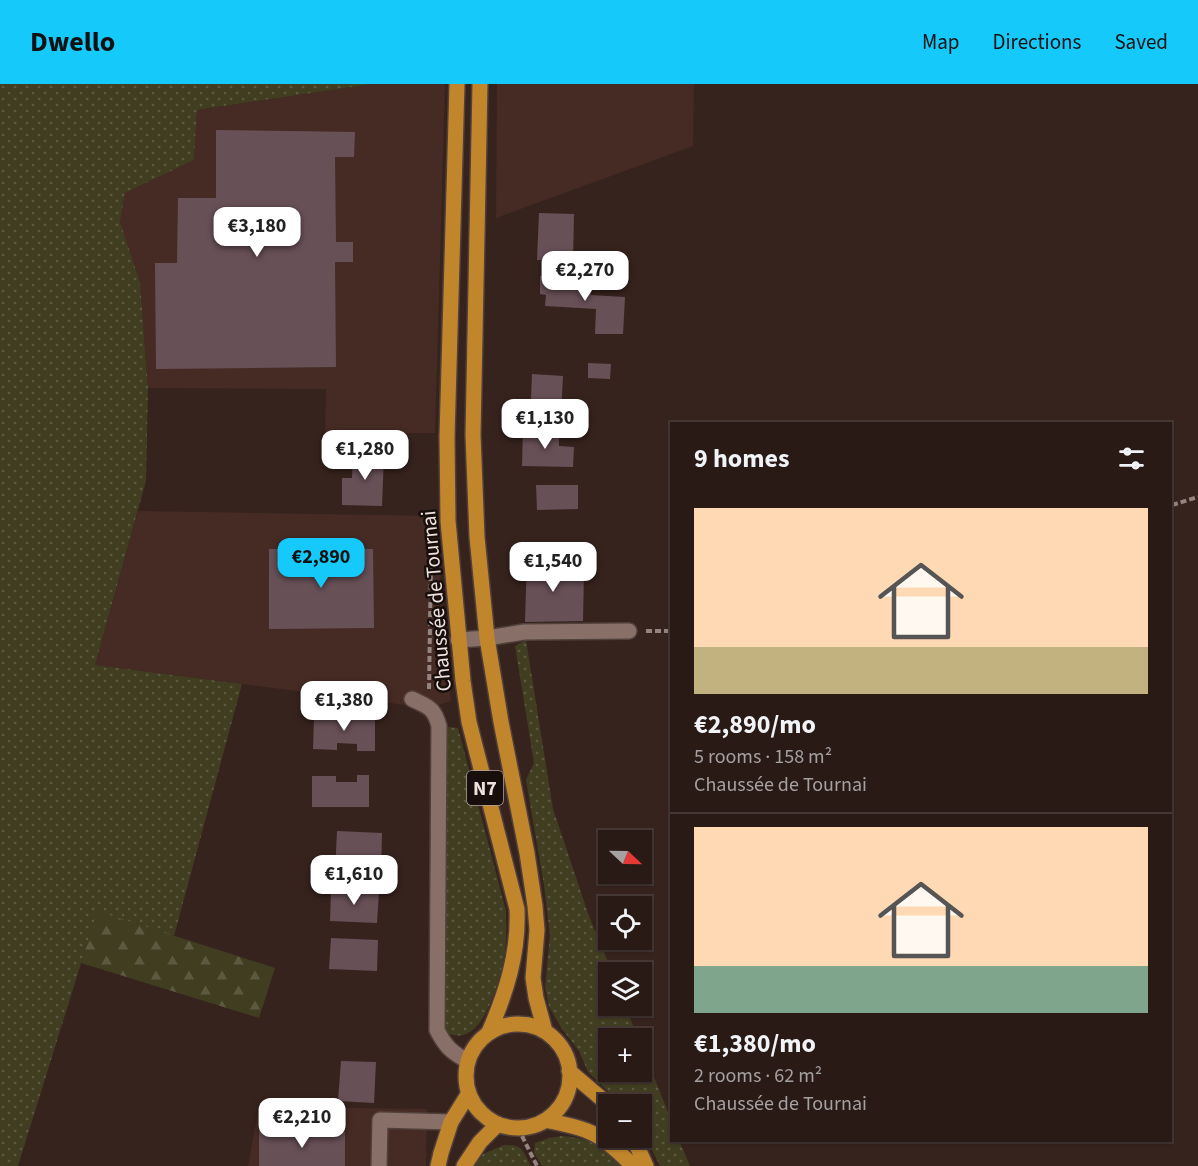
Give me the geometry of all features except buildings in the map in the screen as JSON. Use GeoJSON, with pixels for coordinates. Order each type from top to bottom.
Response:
{"type":"FeatureCollection","features":[{"type":"Feature","properties":{"kind":"main road","name":"Chaussée de Tournai"},"geometry":{"type":"LineString","coordinates":[[457,84],[447,449],[448,520],[462,681],[469,722],[517,909],[518,929],[510,976],[489,1032]]}},
{"type":"Feature","properties":{"kind":"main road","name":"N7"},"geometry":{"type":"LineString","coordinates":[[480,84],[473,435],[476,512],[487,638],[527,852],[537,930],[533,978],[545,1031]]}},
{"type":"Feature","properties":{"kind":"main road"},"geometry":{"type":"LineString","coordinates":[[517,1024],[545,1031],[557,1042],[566,1056],[569,1071],[568,1088],[562,1103],[546,1120],[518,1128],[498,1124],[486,1117],[475,1106],[466,1082],[468,1061],[473,1050],[489,1032],[503,1026],[517,1024]]}},
{"type":"Feature","properties":{"kind":"main road"},"geometry":{"type":"LineString","coordinates":[[569,1071],[598,1096]]}},
{"type":"Feature","properties":{"kind":"main road"},"geometry":{"type":"LineString","coordinates":[[438,1166],[451,1122],[469,1093]]}},
{"type":"Feature","properties":{"kind":"main road"},"geometry":{"type":"LineString","coordinates":[[546,1120],[593,1134],[633,1166]]}},
{"type":"Feature","properties":{"kind":"main road"},"geometry":{"type":"LineString","coordinates":[[464,1166],[480,1142],[498,1124]]}},
{"type":"Feature","properties":{"kind":"main road"},"geometry":{"type":"LineString","coordinates":[[638,1148],[646,1166]]}},
{"type":"Feature","properties":{"kind":"street"},"geometry":{"type":"LineString","coordinates":[[458,640],[524,632],[629,631]]}},
{"type":"Feature","properties":{"kind":"street"},"geometry":{"type":"LineString","coordinates":[[412,699],[429,708],[436,715],[439,726],[436,1030],[455,1055],[468,1061]]}},
{"type":"Feature","properties":{"kind":"street"},"geometry":{"type":"LineString","coordinates":[[380,1166],[380,1120],[451,1122]]}},
{"type":"Feature","properties":{"kind":"path"},"geometry":{"type":"LineString","coordinates":[[1172,505],[1198,497]]}},
{"type":"Feature","properties":{"kind":"path"},"geometry":{"type":"LineString","coordinates":[[629,631],[670,631]]}},
{"type":"Feature","properties":{"kind":"path"},"geometry":{"type":"LineString","coordinates":[[518,1128],[537,1166]]}},
{"type":"Feature","properties":{"kind":"shaded area"},"geometry":{"type":"Polygon","coordinates":[[[372,84],[445,84],[435,433],[325,433],[326,389],[148,388],[140,282],[120,222],[125,193],[194,160],[197,110],[372,84]]]}},
{"type":"Feature","properties":{"kind":"shaded area"},"geometry":{"type":"Polygon","coordinates":[[[497,84],[694,84],[693,146],[496,218],[497,84]]]}},
{"type":"Feature","properties":{"kind":"shaded area"},"geometry":{"type":"Polygon","coordinates":[[[138,511],[436,516],[447,677],[451,701],[429,708],[95,665],[138,511]]]}},
{"type":"Feature","properties":{"kind":"shaded area"},"geometry":{"type":"Polygon","coordinates":[[[259,1107],[427,1109],[426,1166],[248,1166],[259,1107]]]}},
{"type":"Feature","properties":{"kind":"green space"},"geometry":{"type":"Polygon","coordinates":[[[0,84],[372,84],[197,110],[194,160],[125,193],[120,222],[140,282],[148,388],[146,481],[95,665],[242,684],[174,936],[97,912],[18,1166],[0,1166],[0,84]]]}},
{"type":"Feature","properties":{"kind":"green space"},"geometry":{"type":"Polygon","coordinates":[[[526,640],[553,809],[598,938],[598,950],[603,950],[608,962],[598,962],[598,1016],[629,1016],[634,1028],[598,1028],[598,1082],[588,1072],[579,1051],[549,1007],[545,987],[550,935],[526,780],[534,763],[515,646],[526,640]]]}},
{"type":"Feature","properties":{"kind":"green space"},"geometry":{"type":"Polygon","coordinates":[[[439,726],[458,728],[506,911],[505,950],[495,991],[481,1021],[464,1035],[452,1035],[437,1030],[439,726]]]}},
{"type":"Feature","properties":{"kind":"green space"},"geometry":{"type":"Polygon","coordinates":[[[97,911],[275,968],[259,1018],[81,963],[97,911]]]}},
{"type":"Feature","properties":{"kind":"green space"},"geometry":{"type":"Polygon","coordinates":[[[652,1072],[670,1117],[670,1142],[680,1142],[690,1166],[660,1166],[651,1148],[652,1094],[611,1094],[598,1082],[652,1082],[652,1072]]]}},
{"type":"Feature","properties":{"kind":"green space"},"geometry":{"type":"Polygon","coordinates":[[[562,1136],[589,1141],[609,1153],[623,1166],[542,1166],[534,1153],[535,1143],[562,1136]]]}},
{"type":"Feature","properties":{"kind":"green space"},"geometry":{"type":"Polygon","coordinates":[[[504,1145],[519,1147],[531,1166],[474,1166],[483,1154],[504,1145]]]}}]}
